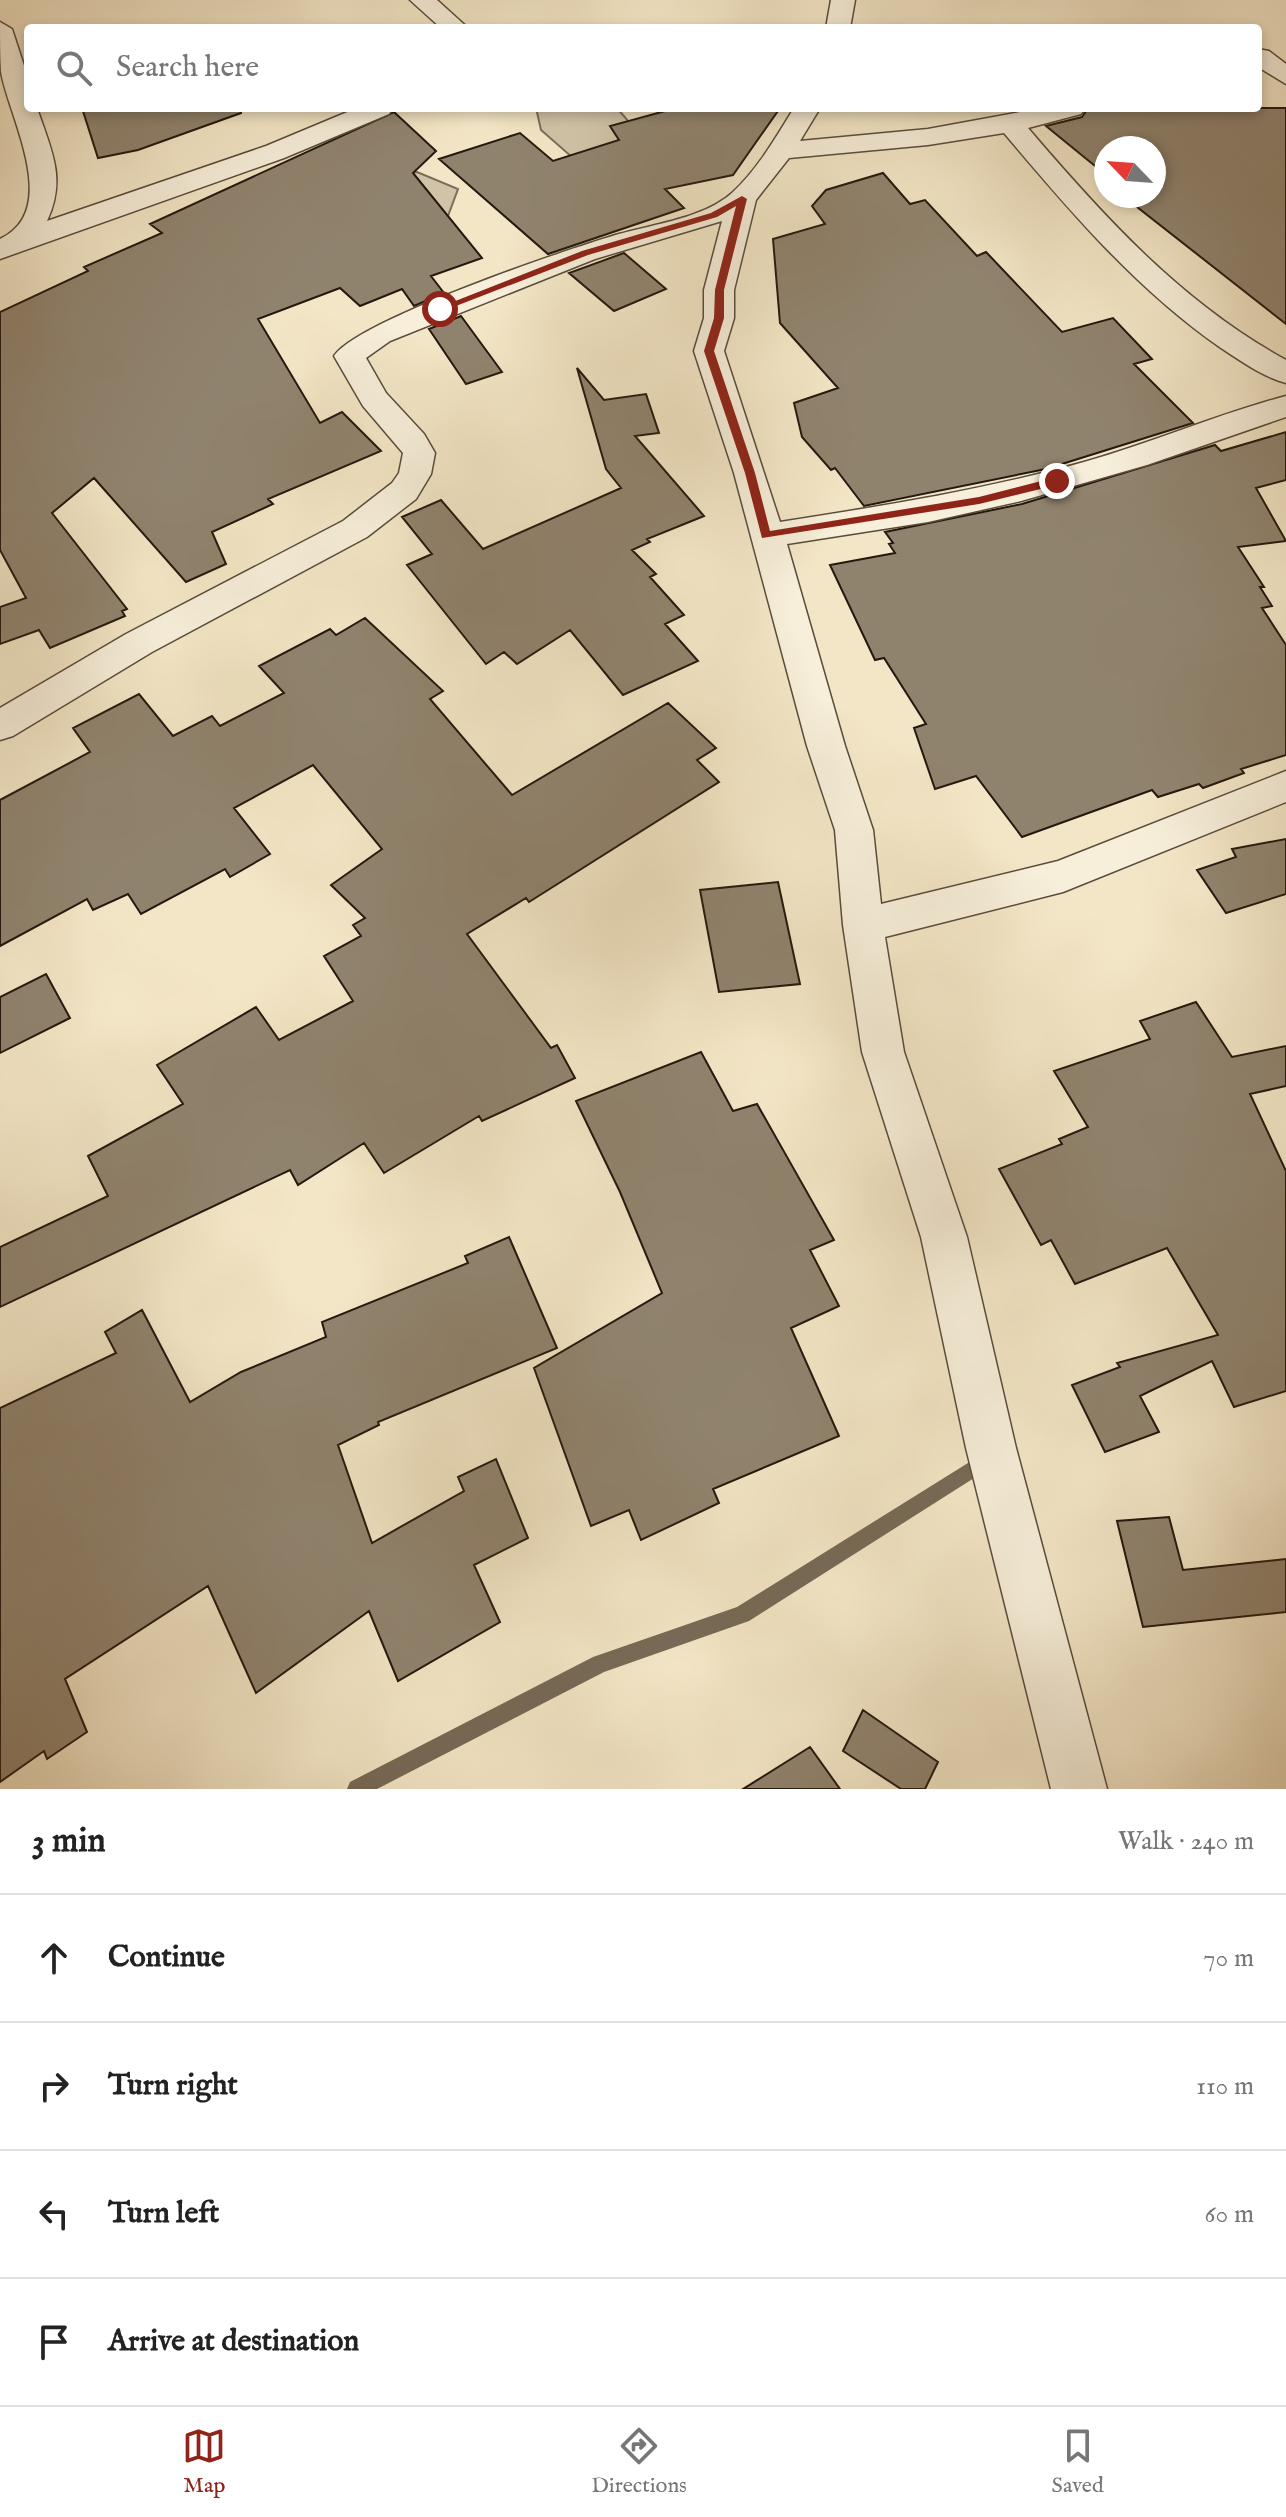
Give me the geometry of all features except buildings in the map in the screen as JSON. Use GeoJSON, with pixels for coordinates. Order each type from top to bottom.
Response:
{"type":"FeatureCollection","features":[{"type":"Feature","properties":{"kind":"street"},"geometry":{"type":"LineString","coordinates":[[422,0],[451,24]]}},
{"type":"Feature","properties":{"kind":"street"},"geometry":{"type":"LineString","coordinates":[[839,24],[843,0]]}},
{"type":"Feature","properties":{"kind":"street"},"geometry":{"type":"LineString","coordinates":[[0,29],[24,107]]}},
{"type":"Feature","properties":{"kind":"street"},"geometry":{"type":"LineString","coordinates":[[1262,55],[1286,46]]}},
{"type":"Feature","properties":{"kind":"street"},"geometry":{"type":"LineString","coordinates":[[1262,58],[1286,76]]}},
{"type":"Feature","properties":{"kind":"street"},"geometry":{"type":"LineString","coordinates":[[12,244],[40,206],[45,175],[26,112]]}},
{"type":"Feature","properties":{"kind":"street"},"geometry":{"type":"LineString","coordinates":[[12,244],[275,152],[370,112]]}},
{"type":"Feature","properties":{"kind":"street"},"geometry":{"type":"LineString","coordinates":[[1059,112],[1012,126],[913,140],[794,122],[742,199],[719,290],[719,318],[709,351],[750,473],[765,536],[854,830],[863,925],[883,1052],[944,1237],[991,1448],[1079,1789]]}},
{"type":"Feature","properties":{"kind":"street"},"geometry":{"type":"LineString","coordinates":[[1012,126],[1130,260],[1227,338],[1286,373]]}},
{"type":"Feature","properties":{"kind":"street"},"geometry":{"type":"LineString","coordinates":[[0,726],[139,643],[355,529],[404,491],[415,474],[419,453],[374,399],[349,356],[379,334],[585,253],[714,215],[742,199]]}},
{"type":"Feature","properties":{"kind":"street"},"geometry":{"type":"LineString","coordinates":[[765,536],[979,500],[1057,481],[1210,434],[1286,406]]}},
{"type":"Feature","properties":{"kind":"street"},"geometry":{"type":"LineString","coordinates":[[863,925],[1063,876],[1286,786]]}},
{"type":"Feature","properties":{"kind":"shaded area"},"geometry":{"type":"Polygon","coordinates":[[[537,112],[620,112],[635,129],[632,144],[573,158],[541,130],[537,112]]]}},
{"type":"Feature","properties":{"kind":"shaded area"},"geometry":{"type":"Polygon","coordinates":[[[417,172],[458,189],[445,224],[389,176],[417,172]]]}},
{"type":"Feature","properties":{"kind":"waterway"},"geometry":{"type":"LineString","coordinates":[[357,1789],[600,1664],[742,1614],[976,1467]]}},
{"type":"Feature","properties":{"kind":"route"},"geometry":{"type":"LineString","coordinates":[[440,309],[637,235],[714,215],[742,199],[719,290],[719,318],[709,351],[750,473],[765,536],[979,500],[1057,481]]}}]}
